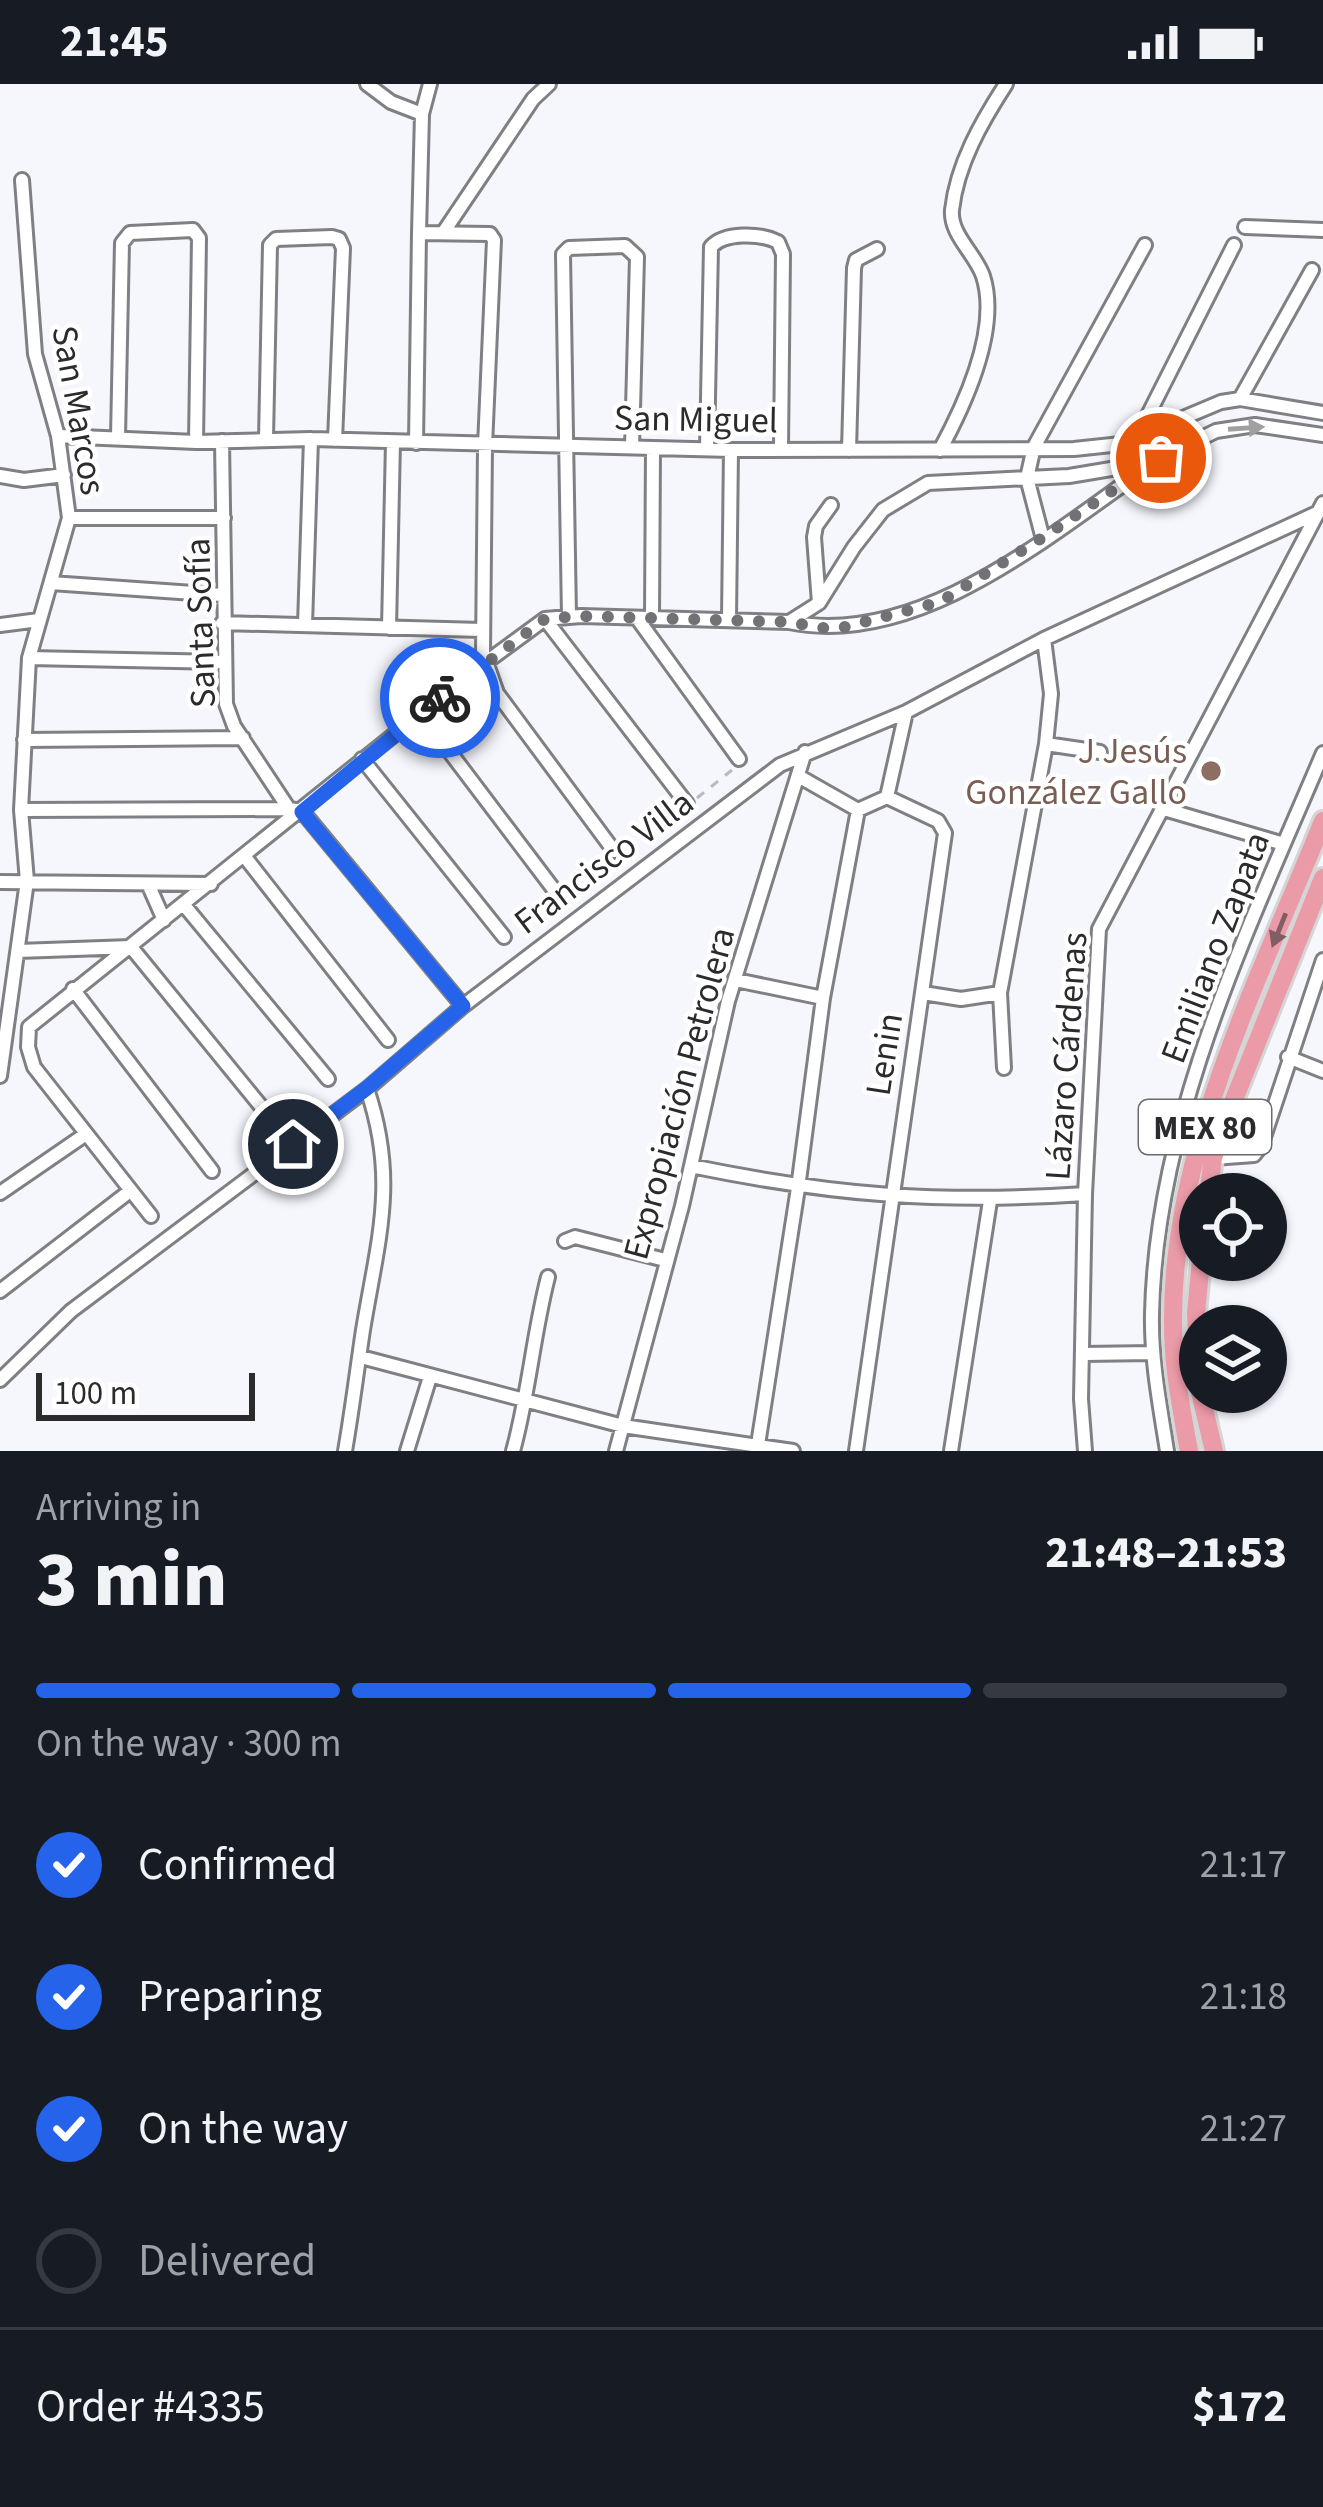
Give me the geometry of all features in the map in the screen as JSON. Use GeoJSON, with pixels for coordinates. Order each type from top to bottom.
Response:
{"type":"FeatureCollection","features":[{"type":"Feature","properties":{"kind":"main road","name":"MEX 80"},"geometry":{"type":"LineString","coordinates":[[1189,1451],[1174,1347],[1183,1217],[1198,1150],[1227,1060],[1323,821]]}},
{"type":"Feature","properties":{"kind":"main road","name":"MEX 80"},"geometry":{"type":"LineString","coordinates":[[1211,1173],[1223,1127],[1321,891]]}},
{"type":"Feature","properties":{"kind":"main road"},"geometry":{"type":"LineString","coordinates":[[1205,1413],[1214,1451]]}},
{"type":"Feature","properties":{"kind":"street"},"geometry":{"type":"LineString","coordinates":[[368,84],[384,98],[422,114]]}},
{"type":"Feature","properties":{"kind":"street"},"geometry":{"type":"LineString","coordinates":[[416,443],[422,114],[430,84]]}},
{"type":"Feature","properties":{"kind":"street"},"geometry":{"type":"LineString","coordinates":[[443,233],[533,99],[549,84]]}},
{"type":"Feature","properties":{"kind":"street"},"geometry":{"type":"LineString","coordinates":[[940,450],[958,416],[981,352],[985,325],[982,272],[957,232],[952,213],[975,132],[1006,84]]}},
{"type":"Feature","properties":{"kind":"street","name":"San Marcos"},"geometry":{"type":"LineString","coordinates":[[0,1076],[27,880],[21,810],[29,658],[69,518],[58,436],[35,354],[22,180]]}},
{"type":"Feature","properties":{"kind":"street"},"geometry":{"type":"LineString","coordinates":[[1245,227],[1323,230]]}},
{"type":"Feature","properties":{"kind":"street"},"geometry":{"type":"LineString","coordinates":[[118,437],[124,239],[130,233],[193,230],[199,235],[200,248],[196,442]]}},
{"type":"Feature","properties":{"kind":"street"},"geometry":{"type":"LineString","coordinates":[[418,232],[486,233],[494,240],[485,446],[482,630],[487,664],[497,692],[614,851]]}},
{"type":"Feature","properties":{"kind":"street"},"geometry":{"type":"LineString","coordinates":[[266,439],[270,245],[276,238],[332,237],[343,248],[335,440]]}},
{"type":"Feature","properties":{"kind":"street"},"geometry":{"type":"LineString","coordinates":[[707,449],[711,248],[726,237],[768,237],[778,242],[783,254],[781,449]]}},
{"type":"Feature","properties":{"kind":"street"},"geometry":{"type":"LineString","coordinates":[[1042,538],[1027,478],[1034,447],[1145,245]]}},
{"type":"Feature","properties":{"kind":"street"},"geometry":{"type":"LineString","coordinates":[[1136,439],[1234,245]]}},
{"type":"Feature","properties":{"kind":"street"},"geometry":{"type":"LineString","coordinates":[[569,617],[562,254],[571,248],[625,246],[637,257],[632,448]]}},
{"type":"Feature","properties":{"kind":"street"},"geometry":{"type":"LineString","coordinates":[[849,450],[854,268],[856,260],[877,249]]}},
{"type":"Feature","properties":{"kind":"street"},"geometry":{"type":"LineString","coordinates":[[1240,400],[1312,270]]}},
{"type":"Feature","properties":{"kind":"street","name":"San Miguel"},"geometry":{"type":"LineString","coordinates":[[58,436],[730,450],[1100,448],[1136,439],[1202,408],[1240,400],[1323,412]]}},
{"type":"Feature","properties":{"kind":"street"},"geometry":{"type":"LineString","coordinates":[[151,1216],[34,1067],[29,1028],[73,988],[212,884],[296,810],[545,619],[729,620],[841,628],[925,608],[981,577],[1161,458],[1216,431],[1255,424],[1323,435]]}},
{"type":"Feature","properties":{"kind":"street"},"geometry":{"type":"LineString","coordinates":[[304,625],[311,439]]}},
{"type":"Feature","properties":{"kind":"street","name":"Santa Sofía"},"geometry":{"type":"LineString","coordinates":[[222,441],[226,704],[242,738],[296,810],[463,1006]]}},
{"type":"Feature","properties":{"kind":"street"},"geometry":{"type":"LineString","coordinates":[[389,628],[393,442]]}},
{"type":"Feature","properties":{"kind":"street"},"geometry":{"type":"LineString","coordinates":[[653,449],[644,618],[739,759]]}},
{"type":"Feature","properties":{"kind":"street"},"geometry":{"type":"LineString","coordinates":[[729,620],[730,450]]}},
{"type":"Feature","properties":{"kind":"street"},"geometry":{"type":"LineString","coordinates":[[789,622],[819,603],[872,521],[893,501],[928,483],[1087,473],[1161,458]]}},
{"type":"Feature","properties":{"kind":"street"},"geometry":{"type":"LineString","coordinates":[[0,476],[24,480],[64,476]]}},
{"type":"Feature","properties":{"kind":"street"},"geometry":{"type":"LineString","coordinates":[[819,603],[814,537],[831,506]]}},
{"type":"Feature","properties":{"kind":"street","name":"Francisco Villa"},"geometry":{"type":"LineString","coordinates":[[2,1374],[71,1311],[367,1088],[463,1006],[780,764],[906,712],[1044,639],[1321,508]]}},
{"type":"Feature","properties":{"kind":"street","name":"Lázaro Cárdenas"},"geometry":{"type":"LineString","coordinates":[[1085,1451],[1085,1194],[1099,929],[1321,508]]}},
{"type":"Feature","properties":{"kind":"street"},"geometry":{"type":"LineString","coordinates":[[69,518],[224,518]]}},
{"type":"Feature","properties":{"kind":"street"},"geometry":{"type":"LineString","coordinates":[[51,584],[222,595]]}},
{"type":"Feature","properties":{"kind":"street"},"geometry":{"type":"LineString","coordinates":[[545,619],[687,804]]}},
{"type":"Feature","properties":{"kind":"street"},"geometry":{"type":"LineString","coordinates":[[0,625],[39,620]]}},
{"type":"Feature","properties":{"kind":"street"},"geometry":{"type":"LineString","coordinates":[[222,623],[482,630]]}},
{"type":"Feature","properties":{"kind":"street"},"geometry":{"type":"LineString","coordinates":[[1004,1069],[1000,993],[1051,694],[1044,639]]}},
{"type":"Feature","properties":{"kind":"street"},"geometry":{"type":"LineString","coordinates":[[29,658],[223,662]]}},
{"type":"Feature","properties":{"kind":"street"},"geometry":{"type":"LineString","coordinates":[[858,810],[887,797],[906,712]]}},
{"type":"Feature","properties":{"kind":"street"},"geometry":{"type":"LineString","coordinates":[[421,714],[558,895]]}},
{"type":"Feature","properties":{"kind":"street"},"geometry":{"type":"LineString","coordinates":[[24,740],[242,738]]}},
{"type":"Feature","properties":{"kind":"street"},"geometry":{"type":"LineString","coordinates":[[1046,744],[1100,752]]}},
{"type":"Feature","properties":{"kind":"street","name":"Expropiación Petrolera"},"geometry":{"type":"LineString","coordinates":[[616,1451],[691,1166],[728,1001],[805,752]]}},
{"type":"Feature","properties":{"kind":"street","name":"Emiliano Zapata"},"geometry":{"type":"LineString","coordinates":[[1167,1451],[1153,1352],[1154,1269],[1181,1128],[1225,993],[1323,753]]}},
{"type":"Feature","properties":{"kind":"street"},"geometry":{"type":"LineString","coordinates":[[362,760],[503,937]]}},
{"type":"Feature","properties":{"kind":"street"},"geometry":{"type":"LineString","coordinates":[[800,777],[858,810]]}},
{"type":"Feature","properties":{"kind":"street","name":"Lenin"},"geometry":{"type":"LineString","coordinates":[[856,1451],[945,832],[938,821],[887,797]]}},
{"type":"Feature","properties":{"kind":"street"},"geometry":{"type":"LineString","coordinates":[[1164,808],[1284,844]]}},
{"type":"Feature","properties":{"kind":"street"},"geometry":{"type":"LineString","coordinates":[[21,810],[296,810]]}},
{"type":"Feature","properties":{"kind":"street"},"geometry":{"type":"LineString","coordinates":[[757,1448],[823,998],[858,810]]}},
{"type":"Feature","properties":{"kind":"street"},"geometry":{"type":"LineString","coordinates":[[245,856],[388,1040]]}},
{"type":"Feature","properties":{"kind":"street"},"geometry":{"type":"LineString","coordinates":[[0,882],[212,884]]}},
{"type":"Feature","properties":{"kind":"street"},"geometry":{"type":"LineString","coordinates":[[149,886],[164,920]]}},
{"type":"Feature","properties":{"kind":"street"},"geometry":{"type":"LineString","coordinates":[[184,905],[328,1078]]}},
{"type":"Feature","properties":{"kind":"street"},"geometry":{"type":"LineString","coordinates":[[18,951],[131,947]]}},
{"type":"Feature","properties":{"kind":"street"},"geometry":{"type":"LineString","coordinates":[[131,947],[272,1121]]}},
{"type":"Feature","properties":{"kind":"street"},"geometry":{"type":"LineString","coordinates":[[1213,1158],[1254,1155],[1261,1146],[1323,960]]}},
{"type":"Feature","properties":{"kind":"street"},"geometry":{"type":"LineString","coordinates":[[736,980],[823,998]]}},
{"type":"Feature","properties":{"kind":"street"},"geometry":{"type":"LineString","coordinates":[[73,988],[212,1171]]}},
{"type":"Feature","properties":{"kind":"street"},"geometry":{"type":"LineString","coordinates":[[923,993],[961,999],[1000,993]]}},
{"type":"Feature","properties":{"kind":"street"},"geometry":{"type":"LineString","coordinates":[[1288,1057],[1323,1071]]}},
{"type":"Feature","properties":{"kind":"street"},"geometry":{"type":"LineString","coordinates":[[345,1451],[379,1260],[385,1161],[367,1088]]}},
{"type":"Feature","properties":{"kind":"street"},"geometry":{"type":"LineString","coordinates":[[1223,1127],[1272,1109]]}},
{"type":"Feature","properties":{"kind":"street"},"geometry":{"type":"LineString","coordinates":[[0,1193],[86,1134]]}},
{"type":"Feature","properties":{"kind":"street"},"geometry":{"type":"LineString","coordinates":[[691,1166],[798,1188],[893,1198],[990,1201],[1085,1194]]}},
{"type":"Feature","properties":{"kind":"street"},"geometry":{"type":"LineString","coordinates":[[0,1292],[130,1191]]}},
{"type":"Feature","properties":{"kind":"street"},"geometry":{"type":"LineString","coordinates":[[951,1451],[990,1201]]}},
{"type":"Feature","properties":{"kind":"street"},"geometry":{"type":"LineString","coordinates":[[565,1241],[575,1237],[665,1259]]}},
{"type":"Feature","properties":{"kind":"street"},"geometry":{"type":"LineString","coordinates":[[512,1451],[527,1399],[538,1312],[548,1277]]}},
{"type":"Feature","properties":{"kind":"street"},"geometry":{"type":"LineString","coordinates":[[1083,1354],[1153,1352]]}},
{"type":"Feature","properties":{"kind":"street"},"geometry":{"type":"LineString","coordinates":[[361,1357],[623,1426],[793,1451]]}},
{"type":"Feature","properties":{"kind":"street"},"geometry":{"type":"LineString","coordinates":[[406,1451],[430,1377]]}},
{"type":"Feature","properties":{"kind":"path"},"geometry":{"type":"LineString","coordinates":[[687,804],[739,759]]}},
{"type":"Feature","properties":{"kind":"way so far"},"geometry":{"type":"LineString","coordinates":[[440,698],[545,619],[700,619],[841,628],[925,608],[1042,538],[1161,458]]}},
{"type":"Feature","properties":{"kind":"place","name":"J Jesús González Gallo"},"geometry":{"type":"Point","coordinates":[1211,771]}},
{"type":"Feature","properties":{"kind":"route"},"geometry":{"type":"LineString","coordinates":[[293,1144],[463,1006],[302,812],[440,698]]}}]}
